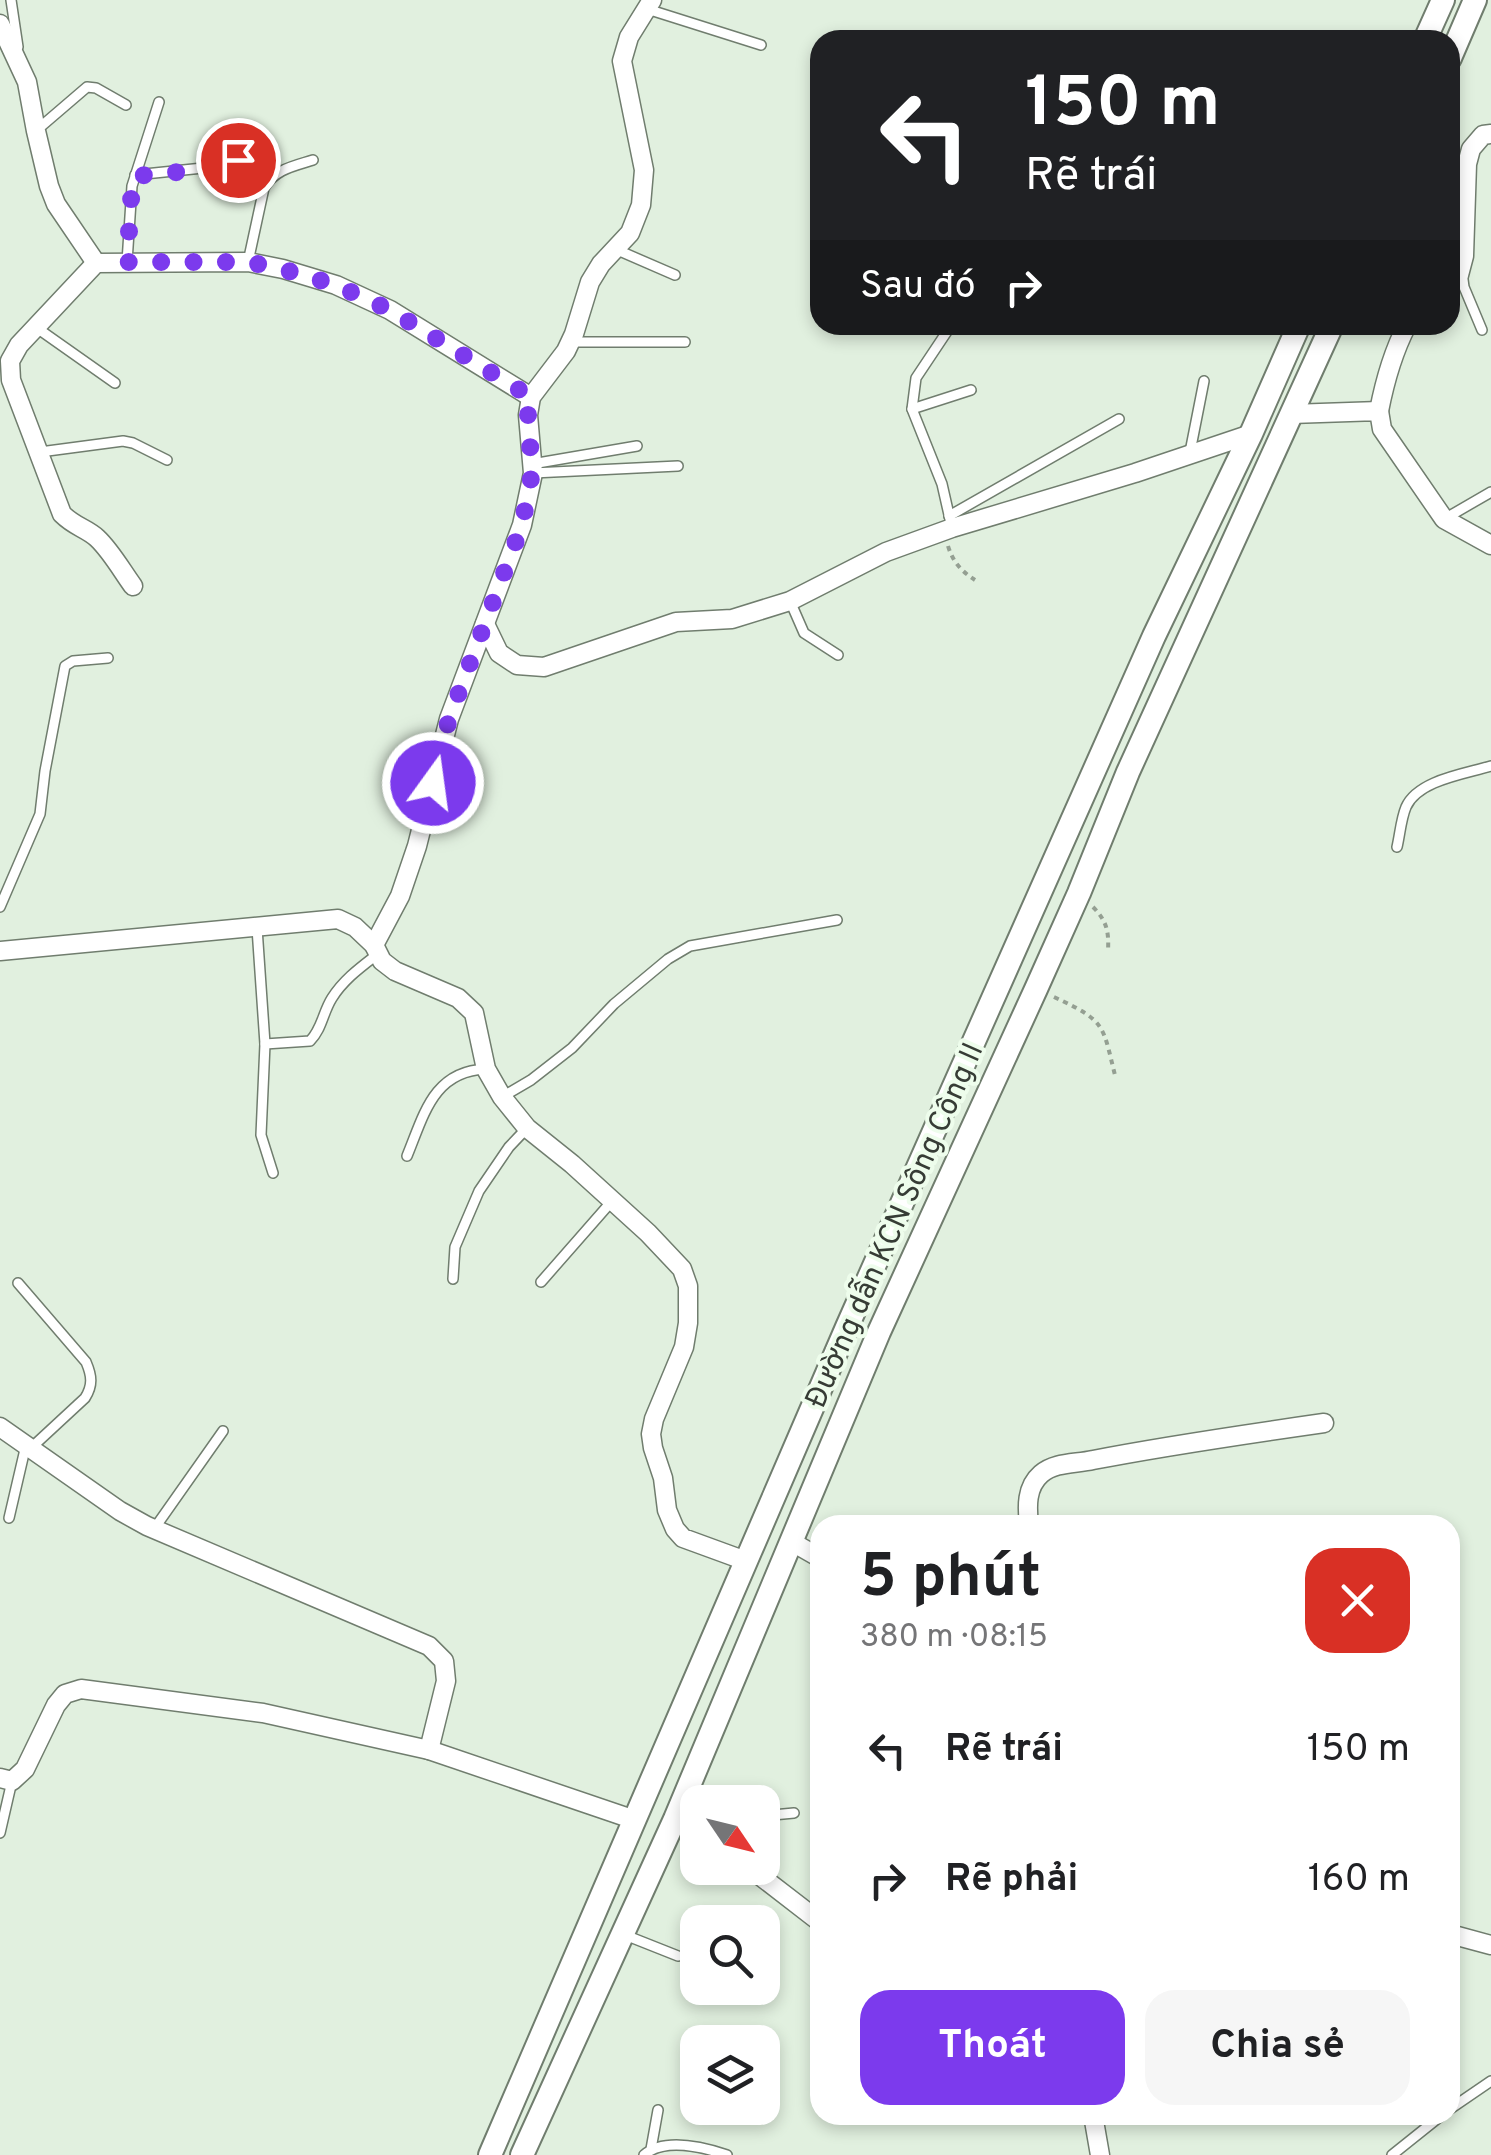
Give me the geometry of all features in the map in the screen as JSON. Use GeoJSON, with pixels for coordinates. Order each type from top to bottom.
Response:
{"type":"FeatureCollection","features":[{"type":"Feature","properties":{"kind":"street"},"geometry":{"type":"LineString","coordinates":[[1429,30],[1442,0]]}},
{"type":"Feature","properties":{"kind":"street"},"geometry":{"type":"LineString","coordinates":[[1460,36],[1476,0]]}},
{"type":"Feature","properties":{"kind":"street"},"geometry":{"type":"LineString","coordinates":[[376,949],[417,846],[449,719],[522,525],[532,469],[528,415],[531,397],[571,342],[590,282],[630,233],[641,205],[644,170],[622,61],[629,36],[649,4]]}},
{"type":"Feature","properties":{"kind":"street"},"geometry":{"type":"LineString","coordinates":[[0,24],[27,82],[56,204],[96,263]]}},
{"type":"Feature","properties":{"kind":"street"},"geometry":{"type":"LineString","coordinates":[[1460,266],[1464,256],[1467,164],[1471,149],[1483,135],[1491,134]]}},
{"type":"Feature","properties":{"kind":"street"},"geometry":{"type":"LineString","coordinates":[[133,586],[100,540],[62,514],[10,380],[10,361],[19,345],[96,263],[248,262],[336,285],[390,310],[531,397]]}},
{"type":"Feature","properties":{"kind":"street","name":"Đường dẫn KCN Sông Công II"},"geometry":{"type":"LineString","coordinates":[[490,2155],[846,1328],[1154,636],[1296,335]]}},
{"type":"Feature","properties":{"kind":"street","name":"Đường dẫn KCN Sông Công II"},"geometry":{"type":"LineString","coordinates":[[522,2155],[675,1819],[878,1332],[1036,989],[1128,772],[1327,335]]}},
{"type":"Feature","properties":{"kind":"street"},"geometry":{"type":"LineString","coordinates":[[1402,335],[1379,411],[1382,430],[1444,518],[1491,546]]}},
{"type":"Feature","properties":{"kind":"street"},"geometry":{"type":"LineString","coordinates":[[1291,414],[1379,411]]}},
{"type":"Feature","properties":{"kind":"street"},"geometry":{"type":"LineString","coordinates":[[484,624],[500,653],[517,666],[544,667],[676,622],[732,619],[790,601],[948,525],[1252,434]]}},
{"type":"Feature","properties":{"kind":"street"},"geometry":{"type":"LineString","coordinates":[[1154,636],[1185,650]]}},
{"type":"Feature","properties":{"kind":"street"},"geometry":{"type":"LineString","coordinates":[[0,950],[338,919],[356,926],[382,960],[395,970],[458,998],[474,1013],[486,1069],[527,1128],[648,1233],[682,1269],[688,1286],[684,1347],[654,1420],[652,1448],[675,1529],[683,1538],[746,1560]]}},
{"type":"Feature","properties":{"kind":"street"},"geometry":{"type":"LineString","coordinates":[[1028,1515],[1032,1484],[1040,1474],[1059,1464],[1324,1423]]}},
{"type":"Feature","properties":{"kind":"street"},"geometry":{"type":"LineString","coordinates":[[0,1427],[120,1511],[154,1529],[429,1646],[444,1661],[446,1681],[428,1750]]}},
{"type":"Feature","properties":{"kind":"street"},"geometry":{"type":"LineString","coordinates":[[792,1542],[810,1552]]}},
{"type":"Feature","properties":{"kind":"street"},"geometry":{"type":"LineString","coordinates":[[6,1780],[25,1768],[64,1694],[82,1689],[262,1714],[428,1750],[634,1820]]}},
{"type":"Feature","properties":{"kind":"street"},"geometry":{"type":"LineString","coordinates":[[675,1819],[680,1822]]}},
{"type":"Feature","properties":{"kind":"street"},"geometry":{"type":"LineString","coordinates":[[772,1885],[810,1914]]}},
{"type":"Feature","properties":{"kind":"street"},"geometry":{"type":"LineString","coordinates":[[1460,1937],[1491,1945]]}},
{"type":"Feature","properties":{"kind":"street"},"geometry":{"type":"LineString","coordinates":[[508,2114],[535,2125]]}},
{"type":"Feature","properties":{"kind":"street"},"geometry":{"type":"LineString","coordinates":[[1095,2125],[1100,2155]]}},
{"type":"Feature","properties":{"kind":"lane"},"geometry":{"type":"LineString","coordinates":[[12,0],[20,63]]}},
{"type":"Feature","properties":{"kind":"lane"},"geometry":{"type":"LineString","coordinates":[[649,4],[761,45]]}},
{"type":"Feature","properties":{"kind":"lane"},"geometry":{"type":"LineString","coordinates":[[36,131],[87,87],[126,104]]}},
{"type":"Feature","properties":{"kind":"lane"},"geometry":{"type":"LineString","coordinates":[[127,262],[132,186],[159,102]]}},
{"type":"Feature","properties":{"kind":"lane"},"geometry":{"type":"LineString","coordinates":[[135,176],[232,166],[252,135]]}},
{"type":"Feature","properties":{"kind":"lane"},"geometry":{"type":"LineString","coordinates":[[248,262],[264,188],[270,177],[313,160]]}},
{"type":"Feature","properties":{"kind":"lane"},"geometry":{"type":"LineString","coordinates":[[616,249],[675,274]]}},
{"type":"Feature","properties":{"kind":"lane"},"geometry":{"type":"LineString","coordinates":[[1460,282],[1482,330]]}},
{"type":"Feature","properties":{"kind":"lane"},"geometry":{"type":"LineString","coordinates":[[34,327],[115,383]]}},
{"type":"Feature","properties":{"kind":"lane"},"geometry":{"type":"LineString","coordinates":[[945,335],[916,378],[912,409],[942,484],[948,525],[1119,418]]}},
{"type":"Feature","properties":{"kind":"lane"},"geometry":{"type":"LineString","coordinates":[[571,342],[684,342]]}},
{"type":"Feature","properties":{"kind":"lane"},"geometry":{"type":"LineString","coordinates":[[1190,455],[1204,381]]}},
{"type":"Feature","properties":{"kind":"lane"},"geometry":{"type":"LineString","coordinates":[[912,409],[971,390]]}},
{"type":"Feature","properties":{"kind":"lane"},"geometry":{"type":"LineString","coordinates":[[39,452],[123,441],[167,460]]}},
{"type":"Feature","properties":{"kind":"lane"},"geometry":{"type":"LineString","coordinates":[[532,469],[638,446]]}},
{"type":"Feature","properties":{"kind":"lane"},"geometry":{"type":"LineString","coordinates":[[532,469],[678,466]]}},
{"type":"Feature","properties":{"kind":"lane"},"geometry":{"type":"LineString","coordinates":[[1444,518],[1491,492]]}},
{"type":"Feature","properties":{"kind":"lane"},"geometry":{"type":"LineString","coordinates":[[790,601],[804,633],[838,655]]}},
{"type":"Feature","properties":{"kind":"lane"},"geometry":{"type":"LineString","coordinates":[[0,906],[40,814],[66,666],[73,661],[108,658]]}},
{"type":"Feature","properties":{"kind":"lane"},"geometry":{"type":"LineString","coordinates":[[1397,847],[1407,806],[1418,792],[1432,783],[1491,766]]}},
{"type":"Feature","properties":{"kind":"lane"},"geometry":{"type":"LineString","coordinates":[[502,1097],[572,1048],[614,1004],[668,959],[690,946],[837,920]]}},
{"type":"Feature","properties":{"kind":"lane"},"geometry":{"type":"LineString","coordinates":[[257,928],[265,1044],[262,1135],[273,1173]]}},
{"type":"Feature","properties":{"kind":"lane"},"geometry":{"type":"LineString","coordinates":[[265,1044],[310,1041],[317,1034],[331,999],[376,949]]}},
{"type":"Feature","properties":{"kind":"lane"},"geometry":{"type":"LineString","coordinates":[[407,1156],[430,1099],[460,1073],[486,1069]]}},
{"type":"Feature","properties":{"kind":"lane"},"geometry":{"type":"LineString","coordinates":[[453,1278],[455,1247],[480,1191],[509,1147],[527,1128]]}},
{"type":"Feature","properties":{"kind":"lane"},"geometry":{"type":"LineString","coordinates":[[540,1282],[612,1202]]}},
{"type":"Feature","properties":{"kind":"lane"},"geometry":{"type":"LineString","coordinates":[[10,1518],[29,1446],[85,1398],[91,1388],[86,1362],[18,1282]]}},
{"type":"Feature","properties":{"kind":"lane"},"geometry":{"type":"LineString","coordinates":[[154,1529],[223,1431]]}},
{"type":"Feature","properties":{"kind":"lane"},"geometry":{"type":"LineString","coordinates":[[0,1833],[6,1780]]}},
{"type":"Feature","properties":{"kind":"lane"},"geometry":{"type":"LineString","coordinates":[[780,1814],[794,1813]]}},
{"type":"Feature","properties":{"kind":"lane"},"geometry":{"type":"LineString","coordinates":[[622,1934],[678,1956]]}},
{"type":"Feature","properties":{"kind":"lane"},"geometry":{"type":"LineString","coordinates":[[1460,2102],[1491,2081]]}},
{"type":"Feature","properties":{"kind":"lane"},"geometry":{"type":"LineString","coordinates":[[658,2110],[647,2152],[683,2145],[727,2155]]}},
{"type":"Feature","properties":{"kind":"lane"},"geometry":{"type":"LineString","coordinates":[[1392,2155],[1430,2125]]}},
{"type":"Feature","properties":{"kind":"path"},"geometry":{"type":"LineString","coordinates":[[948,525],[952,558],[975,580]]}},
{"type":"Feature","properties":{"kind":"path"},"geometry":{"type":"LineString","coordinates":[[1079,893],[1105,922],[1108,951]]}},
{"type":"Feature","properties":{"kind":"path"},"geometry":{"type":"LineString","coordinates":[[1036,989],[1075,1006],[1101,1026],[1107,1036],[1116,1079]]}},
{"type":"Feature","properties":{"kind":"route"},"geometry":{"type":"LineString","coordinates":[[238,160],[222,168],[135,176],[127,262],[248,262],[336,285],[390,310],[531,397],[528,415],[532,473],[522,525],[449,719],[433,783]]}}]}
